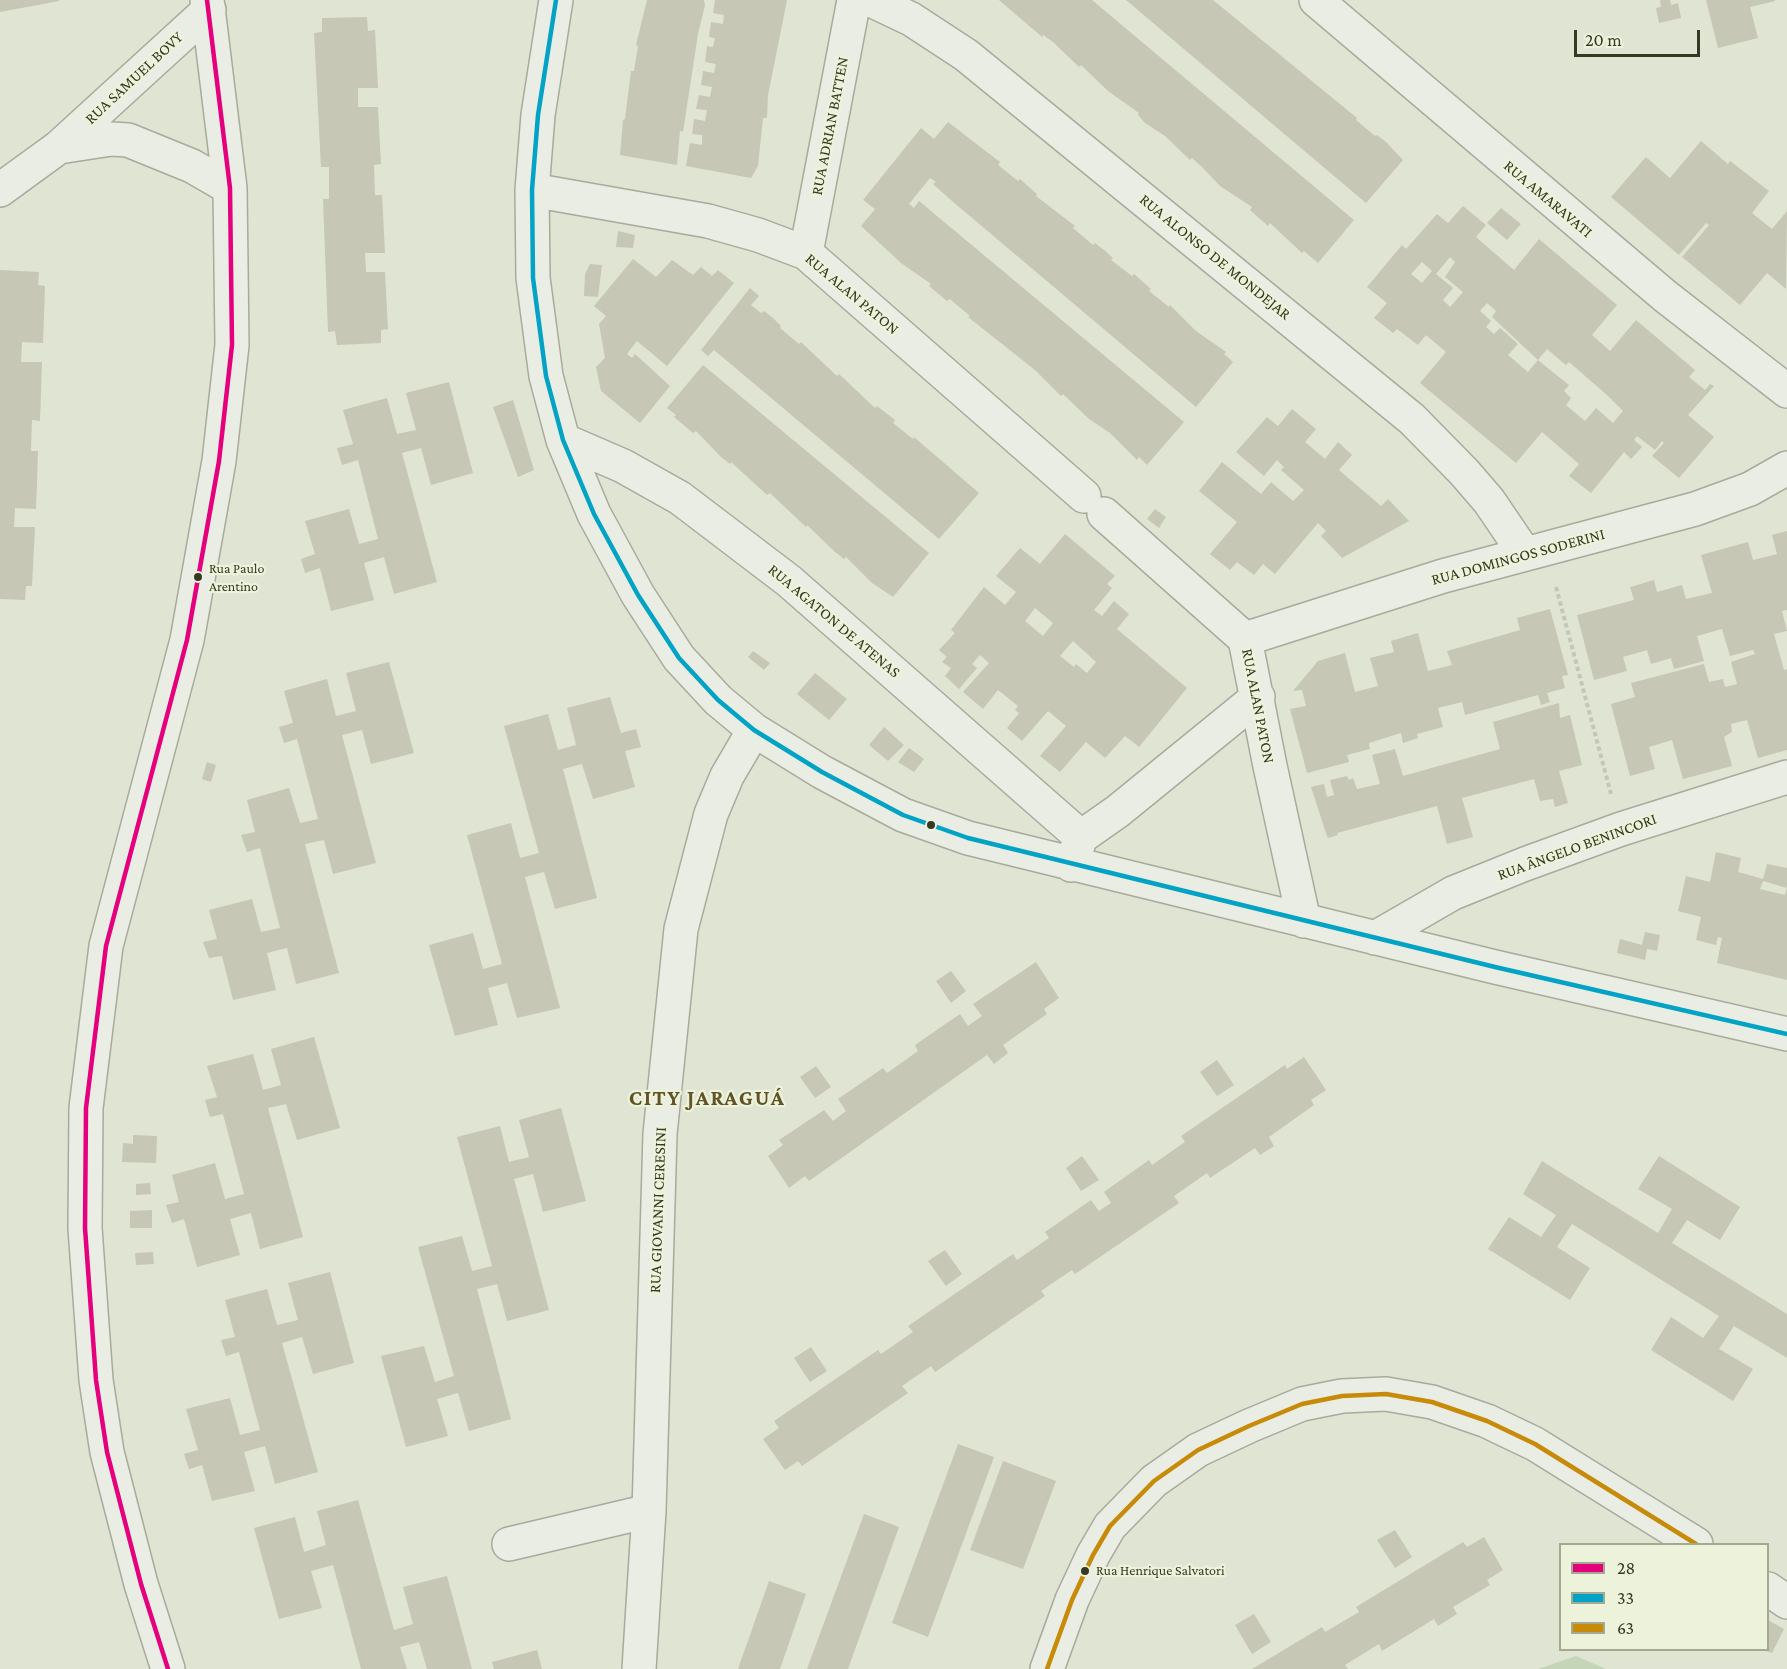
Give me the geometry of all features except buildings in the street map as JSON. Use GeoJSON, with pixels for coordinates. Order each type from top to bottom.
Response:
{"type":"FeatureCollection","features":[{"type":"Feature","properties":{"kind":"street"},"geometry":{"type":"LineString","coordinates":[[556,0],[538,115],[532,190],[533,278],[546,376],[563,440],[594,514],[638,595],[679,658],[718,700],[754,730],[822,772],[903,815],[968,838],[1076,851],[1305,921],[1787,1034]]}},
{"type":"Feature","properties":{"kind":"street","name":"RUA ADRIAN BATTEN"},"geometry":{"type":"LineString","coordinates":[[806,253],[854,0]]}},
{"type":"Feature","properties":{"kind":"street","name":"RUA ALONSO DE MONDEJAR"},"geometry":{"type":"LineString","coordinates":[[871,0],[911,19],[966,55],[1395,405],[1464,472],[1535,551]]}},
{"type":"Feature","properties":{"kind":"street","name":"RUA AMARAVATI"},"geometry":{"type":"LineString","coordinates":[[1316,0],[1665,296],[1787,391]]}},
{"type":"Feature","properties":{"kind":"street"},"geometry":{"type":"LineString","coordinates":[[168,1669],[141,1584],[107,1452],[96,1380],[85,1228],[86,1108],[106,946],[187,640],[219,461],[232,345],[230,188],[208,5]]}},
{"type":"Feature","properties":{"kind":"street","name":"RUA SAMUEL BOVY"},"geometry":{"type":"LineString","coordinates":[[0,190],[59,147],[208,5]]}},
{"type":"Feature","properties":{"kind":"street","name":"RUA SAMUEL BOVY"},"geometry":{"type":"LineString","coordinates":[[59,147],[111,139],[128,140],[192,165],[230,188]]}},
{"type":"Feature","properties":{"kind":"street","name":"RUA ALAN PATON"},"geometry":{"type":"LineString","coordinates":[[532,190],[708,221],[758,235],[806,253],[1245,639],[1258,697],[1269,766],[1305,921]]}},
{"type":"Feature","properties":{"kind":"street","name":"RUA AGATON DE ATENAS"},"geometry":{"type":"LineString","coordinates":[[563,440],[624,466],[680,498],[798,589],[1076,851]]}},
{"type":"Feature","properties":{"kind":"street","name":"RUA DOMINGOS SODERINI"},"geometry":{"type":"LineString","coordinates":[[1245,639],[1377,596],[1695,509],[1750,489],[1787,468]]}},
{"type":"Feature","properties":{"kind":"street"},"geometry":{"type":"LineString","coordinates":[[1076,851],[1118,811],[1258,697]]}},
{"type":"Feature","properties":{"kind":"street","name":"RUA GIOVANNI CERESINI"},"geometry":{"type":"LineString","coordinates":[[639,1669],[649,1511],[660,1134],[681,929],[711,814],[727,776],[754,730]]}},
{"type":"Feature","properties":{"kind":"street","name":"RUA ÂNGELO BENINCORI"},"geometry":{"type":"LineString","coordinates":[[1375,938],[1453,893],[1621,829],[1787,777]]}},
{"type":"Feature","properties":{"kind":"street"},"geometry":{"type":"LineString","coordinates":[[1047,1669],[1072,1600],[1110,1526],[1154,1481],[1198,1450],[1249,1426],[1302,1404],[1342,1396],[1386,1394],[1432,1402],[1487,1420],[1535,1444],[1693,1543]]}},
{"type":"Feature","properties":{"kind":"street"},"geometry":{"type":"LineString","coordinates":[[509,1544],[649,1511]]}},
{"type":"Feature","properties":{"kind":"street"},"geometry":{"type":"LineString","coordinates":[[1769,1590],[1787,1602]]}},
{"type":"Feature","properties":{"kind":"path"},"geometry":{"type":"LineString","coordinates":[[1535,551],[1621,829]]}},
{"type":"Feature","properties":{"kind":"green space"},"geometry":{"type":"Polygon","coordinates":[[[1576,1656],[1606,1669],[1538,1669],[1576,1656]]]}},
{"type":"Feature","properties":{"kind":"transit line","name":"28"},"geometry":{"type":"LineString","coordinates":[[168,1669],[141,1584],[107,1452],[96,1380],[85,1228],[86,1108],[106,946],[187,640],[219,461],[232,345],[230,188],[207,0]]}},
{"type":"Feature","properties":{"kind":"transit line","name":"33"},"geometry":{"type":"LineString","coordinates":[[556,0],[538,115],[532,190],[533,278],[546,376],[563,440],[594,514],[638,595],[679,658],[718,700],[754,730],[822,772],[903,815],[968,838],[1495,967],[1787,1034]]}},
{"type":"Feature","properties":{"kind":"transit line","name":"63"},"geometry":{"type":"LineString","coordinates":[[1047,1669],[1072,1600],[1093,1555],[1110,1526],[1154,1481],[1198,1450],[1249,1426],[1302,1404],[1342,1396],[1386,1394],[1432,1402],[1487,1421],[1535,1444],[1694,1543]]}},
{"type":"Feature","properties":{"kind":"place","name":"Rua Paulo Arentino"},"geometry":{"type":"Point","coordinates":[198,577]}},
{"type":"Feature","properties":{"kind":"place","name":"Rua Henrique Salvatori"},"geometry":{"type":"Point","coordinates":[1085,1571]}},
{"type":"Feature","properties":{"kind":"district","name":"CITY JARAGUÁ"},"geometry":{"type":"Point","coordinates":[707,1098]}}]}
